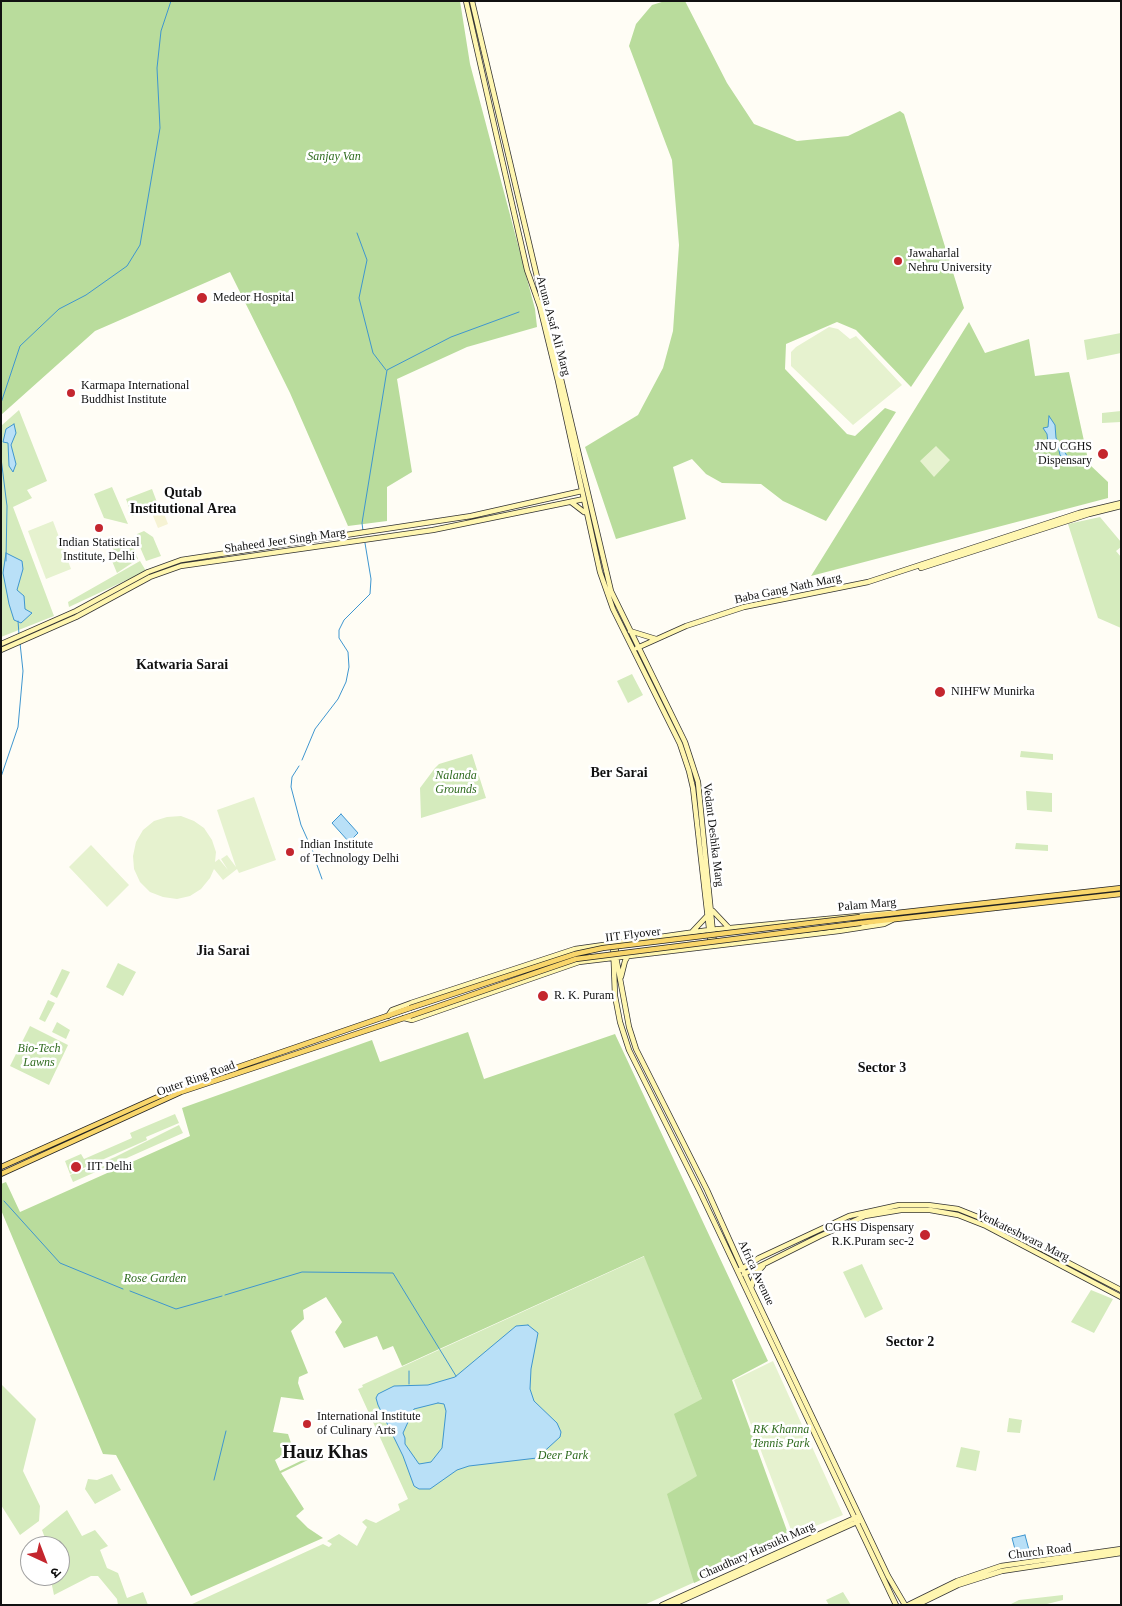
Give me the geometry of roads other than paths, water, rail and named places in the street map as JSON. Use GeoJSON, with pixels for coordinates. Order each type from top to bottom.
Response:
{"type":"FeatureCollection","features":[{"type":"Feature","properties":{"kind":"main road","name":"Aruna Asaf Ali Marg"},"geometry":{"type":"LineString","coordinates":[[466,1],[527,270],[540,307],[584,491]]}},
{"type":"Feature","properties":{"kind":"main road","name":"Aruna Asaf Ali Marg"},"geometry":{"type":"LineString","coordinates":[[472,1],[527,244],[545,305],[571,416],[584,491],[586,515],[608,595],[637,649]]}},
{"type":"Feature","properties":{"kind":"main road","name":"Shaheed Jeet Singh Marg"},"geometry":{"type":"LineString","coordinates":[[1,650],[148,572],[181,560],[452,519],[584,491]]}},
{"type":"Feature","properties":{"kind":"main road","name":"Aruna Asaf Ali Marg"},"geometry":{"type":"LineString","coordinates":[[585,498],[610,591],[637,649]]}},
{"type":"Feature","properties":{"kind":"main road","name":"Shaheed Jeet Singh Marg"},"geometry":{"type":"LineString","coordinates":[[1,644],[19,640],[76,617],[150,577],[181,566],[433,530],[585,498]]}},
{"type":"Feature","properties":{"kind":"main road"},"geometry":{"type":"LineString","coordinates":[[569,502],[579,506],[586,515]]}},
{"type":"Feature","properties":{"kind":"main road","name":"Baba Gang Nath Marg"},"geometry":{"type":"LineString","coordinates":[[637,649],[657,639],[712,618],[766,603],[877,582],[1121,504]]}},
{"type":"Feature","properties":{"kind":"main road","name":"Baba Gang Nath Marg"},"geometry":{"type":"LineString","coordinates":[[637,649],[712,618]]}},
{"type":"Feature","properties":{"kind":"main road"},"geometry":{"type":"LineString","coordinates":[[629,630],[657,639]]}},
{"type":"Feature","properties":{"kind":"main road","name":"Vedant Deshika Marg"},"geometry":{"type":"LineString","coordinates":[[637,649],[677,725],[692,764],[702,810],[712,910],[712,946]]}},
{"type":"Feature","properties":{"kind":"main road","name":"Vedant Deshika Marg"},"geometry":{"type":"LineString","coordinates":[[637,649],[680,744],[689,771],[693,788],[708,916],[712,930]]}},
{"type":"Feature","properties":{"kind":"main road","name":"Palam Marg"},"geometry":{"type":"LineString","coordinates":[[388,1016],[392,1010],[544,957],[614,942],[729,928],[1121,888]]}},
{"type":"Feature","properties":{"kind":"main road","name":"Palam Marg"},"geometry":{"type":"LineString","coordinates":[[404,1018],[412,1020],[551,970],[589,961],[884,924],[892,920],[1121,894]]}},
{"type":"Feature","properties":{"kind":"main road"},"geometry":{"type":"LineString","coordinates":[[712,910],[729,928]]}},
{"type":"Feature","properties":{"kind":"main road","name":"IIT Flyover"},"geometry":{"type":"LineString","coordinates":[[388,1016],[575,954],[604,948],[890,913]]}},
{"type":"Feature","properties":{"kind":"main road"},"geometry":{"type":"LineString","coordinates":[[691,933],[708,916]]}},
{"type":"Feature","properties":{"kind":"main road","name":"IIT Flyover"},"geometry":{"type":"LineString","coordinates":[[404,1018],[576,959],[892,920]]}},
{"type":"Feature","properties":{"kind":"main road"},"geometry":{"type":"LineString","coordinates":[[751,926],[745,934],[749,940],[754,941]]}},
{"type":"Feature","properties":{"kind":"main road","name":"Africa Avenue"},"geometry":{"type":"LineString","coordinates":[[614,942],[612,958],[613,978],[620,1022],[629,1050],[699,1190],[896,1605]]}},
{"type":"Feature","properties":{"kind":"main road"},"geometry":{"type":"LineString","coordinates":[[587,947],[592,954],[589,961]]}},
{"type":"Feature","properties":{"kind":"main road"},"geometry":{"type":"LineString","coordinates":[[620,980],[628,956]]}},
{"type":"Feature","properties":{"kind":"main road","name":"Africa Avenue"},"geometry":{"type":"LineString","coordinates":[[612,958],[620,980],[629,1027],[636,1050],[706,1190],[869,1536],[901,1598],[908,1604]]}},
{"type":"Feature","properties":{"kind":"main road","name":"Outer Ring Road"},"geometry":{"type":"LineString","coordinates":[[1,1167],[180,1087],[388,1016]]}},
{"type":"Feature","properties":{"kind":"main road","name":"Outer Ring Road"},"geometry":{"type":"LineString","coordinates":[[1,1174],[181,1092],[404,1018]]}},
{"type":"Feature","properties":{"kind":"main road"},"geometry":{"type":"LineString","coordinates":[[737,1272],[759,1258],[849,1216],[899,1205],[928,1205],[958,1209],[988,1221],[1121,1290]]}},
{"type":"Feature","properties":{"kind":"main road","name":"Venkateshwara Marg"},"geometry":{"type":"LineString","coordinates":[[745,1274],[865,1216],[901,1210],[930,1210],[958,1215],[986,1226],[1121,1297]]}},
{"type":"Feature","properties":{"kind":"main road"},"geometry":{"type":"LineString","coordinates":[[751,1288],[760,1269],[772,1260]]}},
{"type":"Feature","properties":{"kind":"main road"},"geometry":{"type":"LineString","coordinates":[[737,1272],[745,1274]]}},
{"type":"Feature","properties":{"kind":"main road"},"geometry":{"type":"LineString","coordinates":[[850,1493],[854,1496],[867,1523],[869,1536]]}},
{"type":"Feature","properties":{"kind":"main road","name":"Chaudhary Harsukh Marg"},"geometry":{"type":"LineString","coordinates":[[672,1605],[861,1517]]}},
{"type":"Feature","properties":{"kind":"main road","name":"Chaudhary Harsukh Marg"},"geometry":{"type":"LineString","coordinates":[[662,1605],[855,1520]]}},
{"type":"Feature","properties":{"kind":"main road","name":"Church Road"},"geometry":{"type":"LineString","coordinates":[[908,1604],[957,1581],[1001,1566],[1121,1549]]}},
{"type":"Feature","properties":{"kind":"main road","name":"Church Road"},"geometry":{"type":"LineString","coordinates":[[918,1604],[958,1585],[1002,1571],[1121,1553]]}},
{"type":"Feature","properties":{"kind":"water"},"geometry":{"type":"Polygon","coordinates":[[[1049,416],[1055,425],[1056,438],[1069,459],[1064,460],[1060,455],[1058,446],[1054,443],[1048,443],[1047,434],[1043,428],[1048,427],[1049,416]]]}},
{"type":"Feature","properties":{"kind":"water"},"geometry":{"type":"Polygon","coordinates":[[[14,424],[16,433],[11,445],[16,464],[13,472],[9,466],[8,443],[3,442],[6,429],[14,424]]]}},
{"type":"Feature","properties":{"kind":"water"},"geometry":{"type":"Polygon","coordinates":[[[6,553],[22,561],[23,569],[17,590],[24,596],[25,609],[32,613],[21,623],[14,620],[9,604],[3,573],[6,553]]]}},
{"type":"Feature","properties":{"kind":"water"},"geometry":{"type":"Polygon","coordinates":[[[341,814],[358,833],[349,842],[332,823],[341,814]]]}},
{"type":"Feature","properties":{"kind":"water"},"geometry":{"type":"Polygon","coordinates":[[[528,1325],[538,1333],[531,1369],[530,1389],[534,1401],[557,1423],[561,1432],[560,1437],[537,1458],[469,1466],[457,1470],[430,1489],[419,1489],[414,1486],[403,1456],[378,1405],[376,1398],[378,1394],[394,1386],[428,1385],[455,1377],[516,1326],[528,1325]],[[438,1403],[414,1409],[403,1433],[405,1444],[419,1464],[431,1462],[442,1448],[446,1411],[444,1404],[438,1403]]]}},
{"type":"Feature","properties":{"kind":"water"},"geometry":{"type":"Polygon","coordinates":[[[1025,1535],[1029,1550],[1016,1553],[1012,1538],[1025,1535]]]}},
{"type":"Feature","properties":{"kind":"waterway"},"geometry":{"type":"LineString","coordinates":[[1,403],[20,346],[59,309],[86,295],[127,266],[140,245],[160,128],[157,68],[161,31],[171,1]]}},
{"type":"Feature","properties":{"kind":"waterway"},"geometry":{"type":"LineString","coordinates":[[357,233],[367,260],[359,298],[373,353],[386,370]]}},
{"type":"Feature","properties":{"kind":"waterway"},"geometry":{"type":"LineString","coordinates":[[363,531],[362,523],[387,370],[451,337],[519,312]]}},
{"type":"Feature","properties":{"kind":"waterway"},"geometry":{"type":"LineString","coordinates":[[1,458],[7,506],[6,561]]}},
{"type":"Feature","properties":{"kind":"waterway"},"geometry":{"type":"LineString","coordinates":[[302,760],[315,729],[338,699],[346,682],[349,667],[348,652],[339,638],[339,630],[344,620],[370,594],[371,579],[365,543]]}},
{"type":"Feature","properties":{"kind":"waterway"},"geometry":{"type":"LineString","coordinates":[[18,621],[19,634]]}},
{"type":"Feature","properties":{"kind":"waterway"},"geometry":{"type":"LineString","coordinates":[[1,777],[18,727],[23,671],[20,643]]}},
{"type":"Feature","properties":{"kind":"waterway"},"geometry":{"type":"LineString","coordinates":[[299,766],[292,777],[291,787],[301,825],[314,854]]}},
{"type":"Feature","properties":{"kind":"waterway"},"geometry":{"type":"LineString","coordinates":[[317,865],[322,879]]}},
{"type":"Feature","properties":{"kind":"waterway"},"geometry":{"type":"LineString","coordinates":[[4,1201],[60,1263],[123,1289]]}},
{"type":"Feature","properties":{"kind":"waterway"},"geometry":{"type":"LineString","coordinates":[[225,1295],[302,1272],[393,1273],[456,1376]]}},
{"type":"Feature","properties":{"kind":"waterway"},"geometry":{"type":"LineString","coordinates":[[130,1291],[176,1309],[222,1296]]}},
{"type":"Feature","properties":{"kind":"waterway"},"geometry":{"type":"LineString","coordinates":[[409,1371],[409,1384]]}},
{"type":"Feature","properties":{"kind":"waterway"},"geometry":{"type":"LineString","coordinates":[[214,1480],[226,1431]]}},
{"type":"Feature","properties":{"kind":"place","name":"Jawaharlal Nehru University"},"geometry":{"type":"Point","coordinates":[898,261]}},
{"type":"Feature","properties":{"kind":"place","name":"Medeor Hospital"},"geometry":{"type":"Point","coordinates":[202,298]}},
{"type":"Feature","properties":{"kind":"place","name":"Karmapa International Buddhist Institute"},"geometry":{"type":"Point","coordinates":[71,393]}},
{"type":"Feature","properties":{"kind":"place","name":"JNU CGHS Dispensary"},"geometry":{"type":"Point","coordinates":[1103,454]}},
{"type":"Feature","properties":{"kind":"place","name":"Indian Statistical Institute, Delhi"},"geometry":{"type":"Point","coordinates":[99,528]}},
{"type":"Feature","properties":{"kind":"place","name":"NIHFW Munirka"},"geometry":{"type":"Point","coordinates":[940,692]}},
{"type":"Feature","properties":{"kind":"place","name":"Indian Institute of Technology Delhi"},"geometry":{"type":"Point","coordinates":[290,852]}},
{"type":"Feature","properties":{"kind":"place","name":"R. K. Puram"},"geometry":{"type":"Point","coordinates":[543,996]}},
{"type":"Feature","properties":{"kind":"place","name":"IIT Delhi"},"geometry":{"type":"Point","coordinates":[76,1167]}},
{"type":"Feature","properties":{"kind":"place","name":"CGHS Dispensary R.K.Puram sec-2"},"geometry":{"type":"Point","coordinates":[925,1235]}},
{"type":"Feature","properties":{"kind":"place","name":"International Institute of Culinary Arts"},"geometry":{"type":"Point","coordinates":[307,1424]}},
{"type":"Feature","properties":{"kind":"district","name":"Qutab Institutional Area"},"geometry":{"type":"Point","coordinates":[183,502]}},
{"type":"Feature","properties":{"kind":"district","name":"Katwaria Sarai"},"geometry":{"type":"Point","coordinates":[182,665]}},
{"type":"Feature","properties":{"kind":"district","name":"Ber Sarai"},"geometry":{"type":"Point","coordinates":[619,773]}},
{"type":"Feature","properties":{"kind":"district","name":"Jia Sarai"},"geometry":{"type":"Point","coordinates":[223,951]}},
{"type":"Feature","properties":{"kind":"district","name":"Sector 3"},"geometry":{"type":"Point","coordinates":[882,1068]}},
{"type":"Feature","properties":{"kind":"district","name":"Sector 2"},"geometry":{"type":"Point","coordinates":[910,1342]}},
{"type":"Feature","properties":{"kind":"district","name":"Hauz Khas"},"geometry":{"type":"Point","coordinates":[325,1453]}},
{"type":"Feature","properties":{"kind":"park label","name":"Sanjay Van"},"geometry":{"type":"Point","coordinates":[334,157]}},
{"type":"Feature","properties":{"kind":"park label","name":"Nalanda Grounds"},"geometry":{"type":"Point","coordinates":[456,783]}},
{"type":"Feature","properties":{"kind":"park label","name":"Bio-Tech Lawns"},"geometry":{"type":"Point","coordinates":[39,1056]}},
{"type":"Feature","properties":{"kind":"park label","name":"Rose Garden"},"geometry":{"type":"Point","coordinates":[155,1279]}},
{"type":"Feature","properties":{"kind":"park label","name":"RK Khanna Tennis Park"},"geometry":{"type":"Point","coordinates":[781,1437]}},
{"type":"Feature","properties":{"kind":"park label","name":"Deer Park"},"geometry":{"type":"Point","coordinates":[563,1456]}}]}
